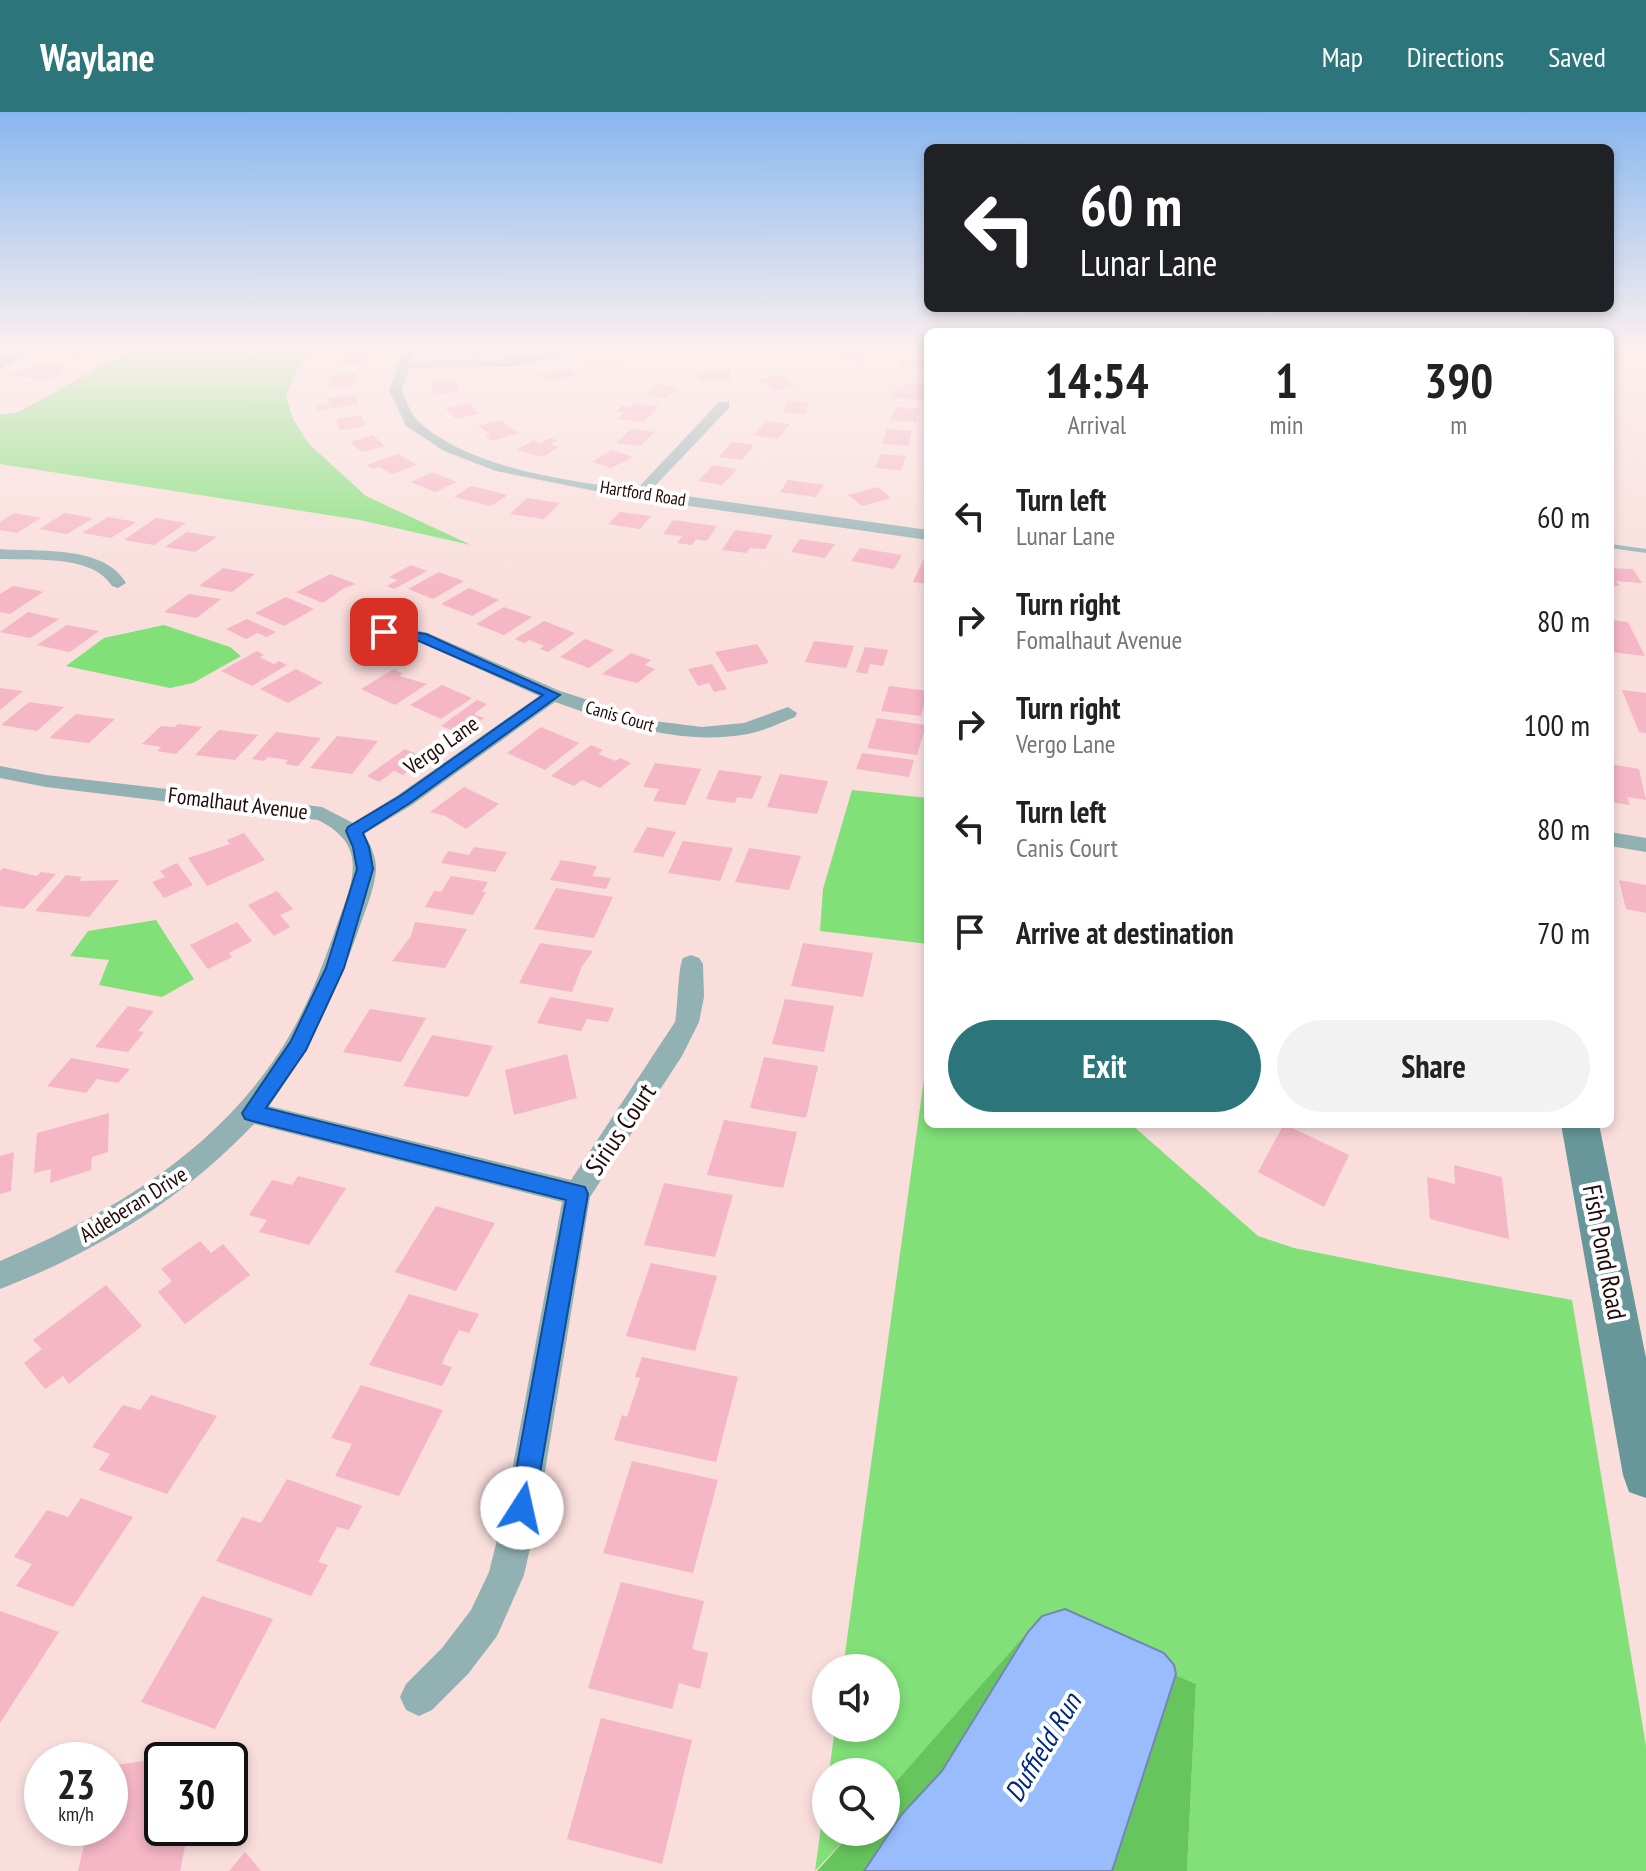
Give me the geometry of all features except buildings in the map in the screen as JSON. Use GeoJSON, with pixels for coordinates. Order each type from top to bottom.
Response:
{"type":"FeatureCollection","features":[{"type":"Feature","properties":{"kind":"street","name":"Hartford Road"},"geometry":{"type":"LineString","coordinates":[[420,430],[442,445],[522,474],[924,531]]}},
{"type":"Feature","properties":{"kind":"street"},"geometry":{"type":"LineString","coordinates":[[641,493],[700,430]]}},
{"type":"Feature","properties":{"kind":"street"},"geometry":{"type":"LineString","coordinates":[[0,554],[78,559],[112,572],[118,583]]}},
{"type":"Feature","properties":{"kind":"street","name":"Canis Court"},"geometry":{"type":"LineString","coordinates":[[367,633],[404,633],[422,637],[553,695],[637,723],[693,732],[753,727],[774,722],[788,713]]}},
{"type":"Feature","properties":{"kind":"street","name":"Vergo Lane"},"geometry":{"type":"LineString","coordinates":[[354,831],[405,800],[553,695]]}},
{"type":"Feature","properties":{"kind":"street","name":"Fomalhaut Avenue"},"geometry":{"type":"LineString","coordinates":[[0,772],[62,783],[300,809],[322,814],[354,831]]}},
{"type":"Feature","properties":{"kind":"street"},"geometry":{"type":"LineString","coordinates":[[354,831],[365,869],[335,968],[299,1045],[252,1113],[577,1194]]}},
{"type":"Feature","properties":{"kind":"street"},"geometry":{"type":"LineString","coordinates":[[1614,840],[1646,845]]}},
{"type":"Feature","properties":{"kind":"street","name":"Sirius Court"},"geometry":{"type":"LineString","coordinates":[[419,1697],[455,1661],[484,1623],[506,1575],[522,1508],[577,1194],[673,1049],[687,1022],[692,997],[691,964]]}},
{"type":"Feature","properties":{"kind":"street","name":"Aldeberan Drive"},"geometry":{"type":"LineString","coordinates":[[0,1275],[74,1241],[161,1189],[196,1166],[252,1113]]}},
{"type":"Feature","properties":{"kind":"street","name":"Fish Pond Road"},"geometry":{"type":"LineString","coordinates":[[1580,1128],[1646,1475]]}},
{"type":"Feature","properties":{"kind":"lane"},"geometry":{"type":"LineString","coordinates":[[1614,547],[1646,551]]}},
{"type":"Feature","properties":{"kind":"green space"},"geometry":{"type":"Polygon","coordinates":[[[0,430],[300,430],[309,444],[366,496],[471,545],[360,520],[0,464],[0,430]]]}},
{"type":"Feature","properties":{"kind":"green space"},"geometry":{"type":"Polygon","coordinates":[[[164,625],[230,647],[241,656],[193,683],[170,688],[66,666],[104,638],[164,625]]]}},
{"type":"Feature","properties":{"kind":"green space"},"geometry":{"type":"Polygon","coordinates":[[[852,790],[924,798],[924,944],[820,931],[823,889],[852,790]]]}},
{"type":"Feature","properties":{"kind":"green space"},"geometry":{"type":"Polygon","coordinates":[[[156,920],[194,979],[162,997],[99,985],[109,960],[70,956],[88,931],[156,920]]]}},
{"type":"Feature","properties":{"kind":"green space"},"geometry":{"type":"Polygon","coordinates":[[[924,1079],[924,1128],[1136,1128],[1258,1236],[1294,1248],[1572,1300],[1646,1746],[1646,1871],[1187,1871],[1196,1684],[1043,1616],[900,1777],[900,1758],[831,1758],[833,1742],[900,1742],[900,1654],[845,1654],[924,1079]]]}},
{"type":"Feature","properties":{"kind":"green space"},"geometry":{"type":"Polygon","coordinates":[[[1042,1616],[1196,1684],[1187,1871],[817,1871],[839,1846],[900,1846],[900,1777],[1042,1616]]]}},
{"type":"Feature","properties":{"kind":"green space"},"geometry":{"type":"Polygon","coordinates":[[[818,1846],[839,1846],[815,1871],[818,1846]]]}},
{"type":"Feature","properties":{"kind":"water","name":"Duffield Run"},"geometry":{"type":"Polygon","coordinates":[[[1065,1609],[1164,1653],[1174,1665],[1176,1674],[1112,1871],[864,1871],[881,1846],[900,1846],[900,1817],[942,1771],[1028,1632],[1042,1616],[1065,1609]]]}},
{"type":"Feature","properties":{"kind":"route"},"geometry":{"type":"LineString","coordinates":[[384,632],[422,637],[553,695],[405,800],[354,831],[365,869],[335,968],[290,1061],[252,1113],[577,1194],[522,1508]]}}]}
